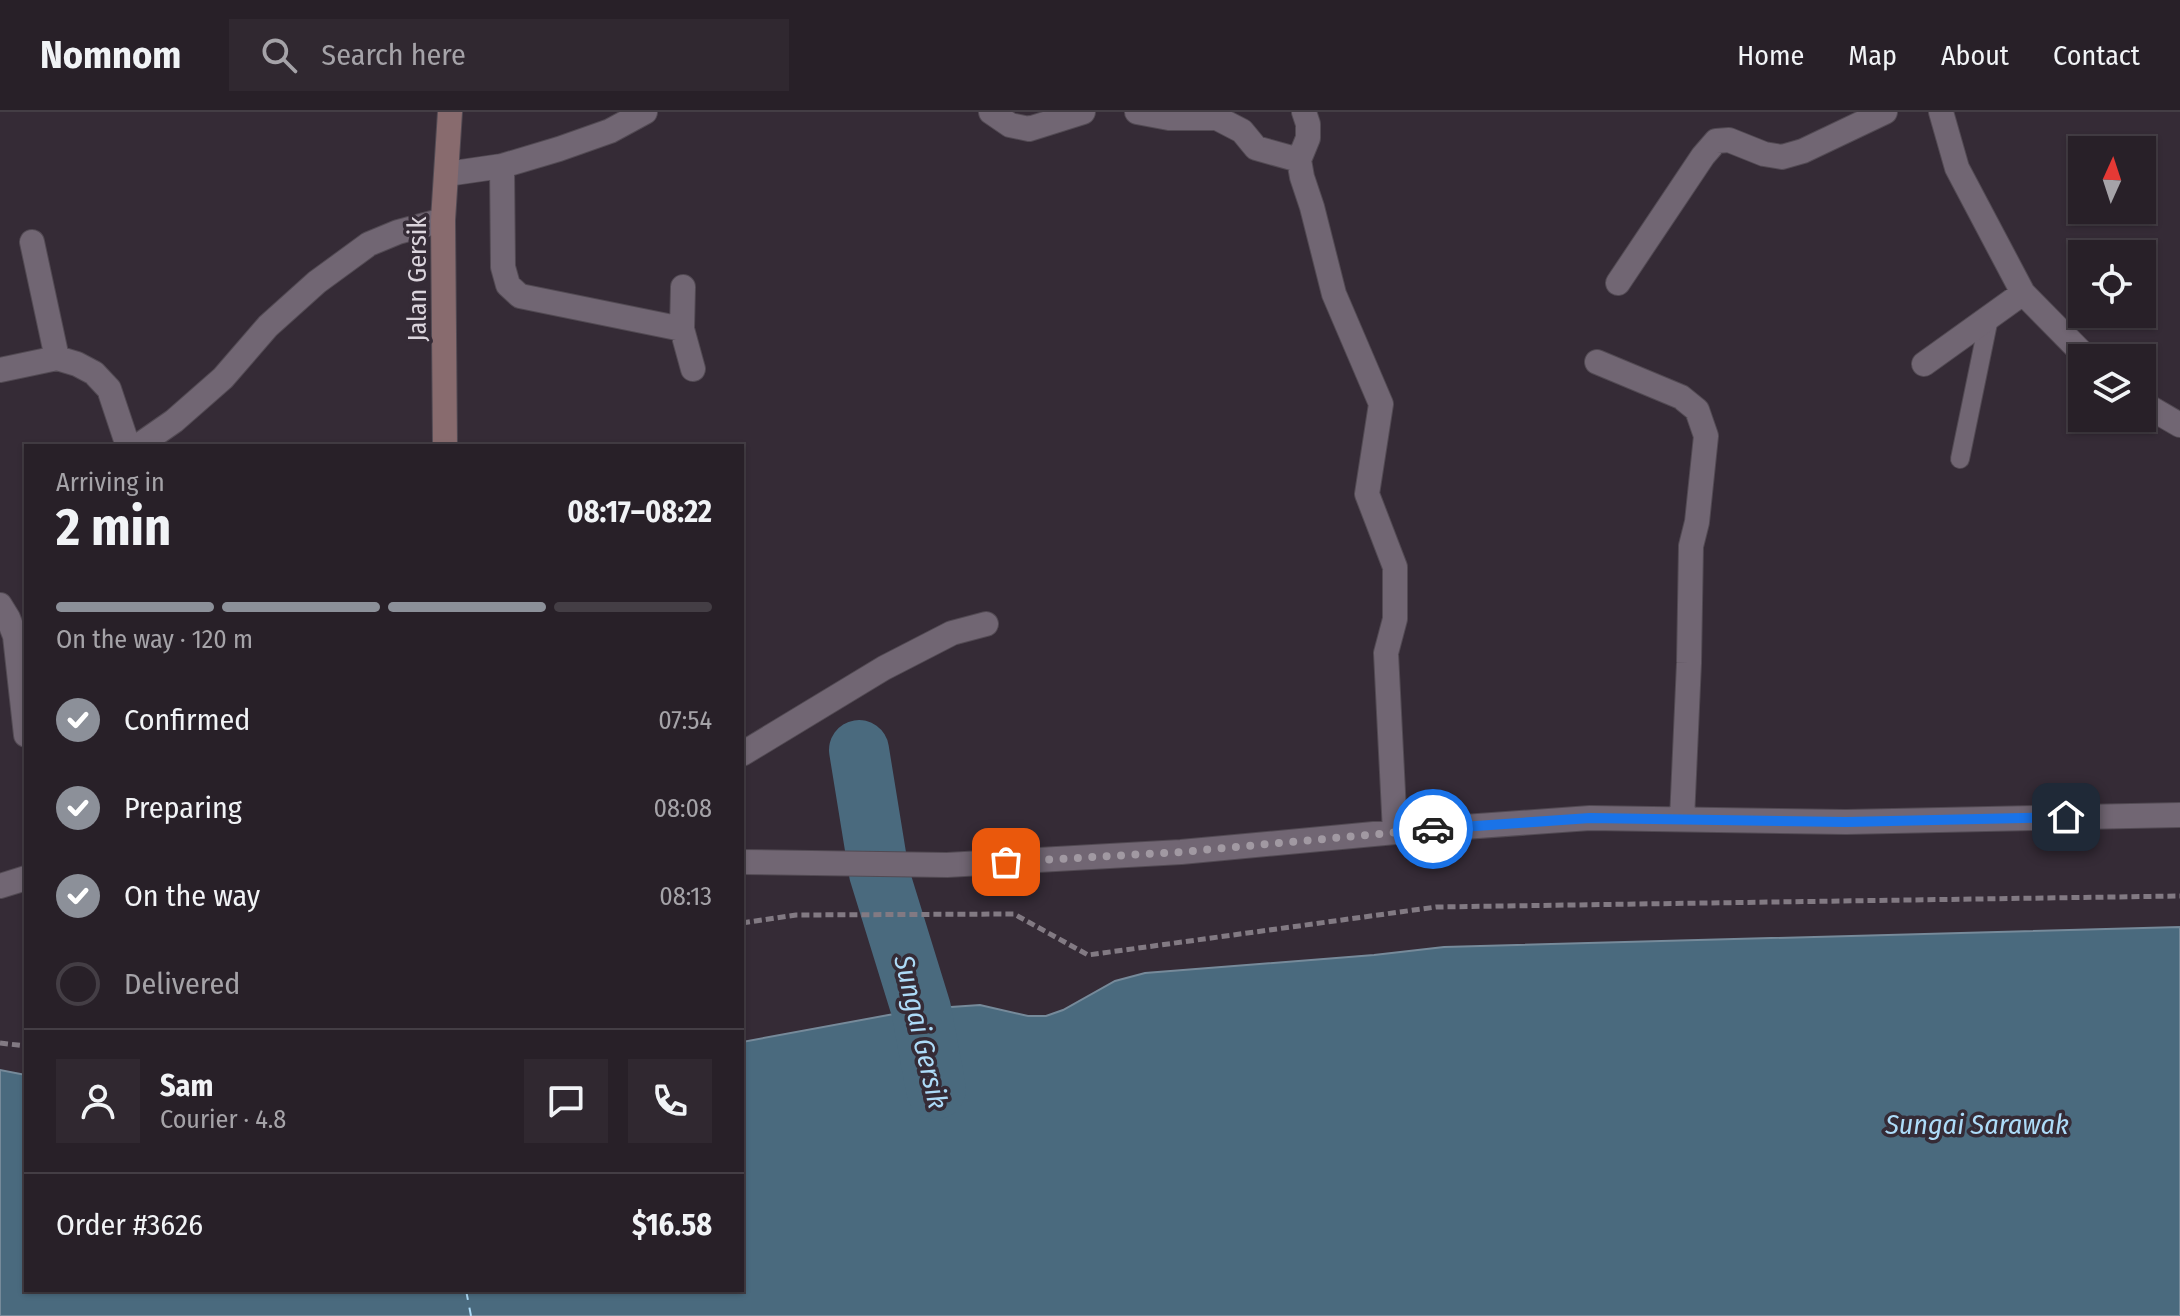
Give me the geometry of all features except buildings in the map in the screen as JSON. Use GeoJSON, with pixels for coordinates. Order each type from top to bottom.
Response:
{"type":"FeatureCollection","features":[{"type":"Feature","properties":{"kind":"street","name":"Jalan Gersik"},"geometry":{"type":"LineString","coordinates":[[445,444],[443,220],[450,112]]}},
{"type":"Feature","properties":{"kind":"street"},"geometry":{"type":"LineString","coordinates":[[447,174],[502,166],[610,131],[645,112]]}},
{"type":"Feature","properties":{"kind":"street"},"geometry":{"type":"LineString","coordinates":[[991,112],[1010,125],[1029,129],[1083,112]]}},
{"type":"Feature","properties":{"kind":"street"},"geometry":{"type":"LineString","coordinates":[[1137,112],[1169,118],[1217,118],[1242,131],[1256,148],[1299,160]]}},
{"type":"Feature","properties":{"kind":"street"},"geometry":{"type":"LineString","coordinates":[[1304,112],[1308,138],[1299,160],[1302,177],[1334,294],[1381,404],[1367,494],[1395,567],[1395,619],[1386,653],[1395,832]]}},
{"type":"Feature","properties":{"kind":"street"},"geometry":{"type":"LineString","coordinates":[[1618,283],[1716,141],[1729,140],[1764,154],[1782,157],[1803,151],[1885,112]]}},
{"type":"Feature","properties":{"kind":"street"},"geometry":{"type":"LineString","coordinates":[[1941,112],[1957,168],[2023,293],[2073,344]]}},
{"type":"Feature","properties":{"kind":"street"},"geometry":{"type":"LineString","coordinates":[[502,166],[503,267],[508,285],[520,296],[682,329]]}},
{"type":"Feature","properties":{"kind":"street"},"geometry":{"type":"LineString","coordinates":[[141,444],[174,421],[223,378],[268,326],[317,282],[369,244],[398,232],[443,220]]}},
{"type":"Feature","properties":{"kind":"street"},"geometry":{"type":"LineString","coordinates":[[32,242],[57,358]]}},
{"type":"Feature","properties":{"kind":"street"},"geometry":{"type":"LineString","coordinates":[[683,287],[682,329],[693,369]]}},
{"type":"Feature","properties":{"kind":"street"},"geometry":{"type":"LineString","coordinates":[[1924,364],[2023,293]]}},
{"type":"Feature","properties":{"kind":"street"},"geometry":{"type":"LineString","coordinates":[[0,370],[57,358],[94,373],[109,389],[127,444]]}},
{"type":"Feature","properties":{"kind":"street"},"geometry":{"type":"LineString","coordinates":[[1597,362],[1681,397],[1697,410],[1706,436],[1697,522],[1691,546],[1682,819]]}},
{"type":"Feature","properties":{"kind":"street"},"geometry":{"type":"LineString","coordinates":[[2156,411],[2180,425]]}},
{"type":"Feature","properties":{"kind":"street"},"geometry":{"type":"LineString","coordinates":[[0,605],[15,636],[24,717]]}},
{"type":"Feature","properties":{"kind":"street"},"geometry":{"type":"LineString","coordinates":[[744,753],[884,668],[952,633],[986,624]]}},
{"type":"Feature","properties":{"kind":"street"},"geometry":{"type":"LineString","coordinates":[[744,862],[947,865],[1181,852],[1590,818],[1846,822],[2180,815]]}},
{"type":"Feature","properties":{"kind":"street"},"geometry":{"type":"LineString","coordinates":[[0,886],[24,879]]}},
{"type":"Feature","properties":{"kind":"lane"},"geometry":{"type":"LineString","coordinates":[[1960,459],[1989,318]]}},
{"type":"Feature","properties":{"kind":"path"},"geometry":{"type":"LineString","coordinates":[[744,923],[796,915],[1014,914],[1088,955],[1436,907],[2180,896]]}},
{"type":"Feature","properties":{"kind":"path"},"geometry":{"type":"LineString","coordinates":[[0,1043],[24,1046]]}},
{"type":"Feature","properties":{"kind":"water","name":"Sungai Sarawak"},"geometry":{"type":"Polygon","coordinates":[[[2180,927],[2180,1316],[0,1316],[0,1070],[24,1075],[24,1292],[744,1292],[744,1042],[921,1009],[980,1005],[1028,1016],[1046,1016],[1115,981],[1145,973],[1444,947],[2180,927]]]}},
{"type":"Feature","properties":{"kind":"waterway","name":"Sungai Gersik"},"geometry":{"type":"LineString","coordinates":[[859,750],[879,873],[921,1009],[936,1089]]}},
{"type":"Feature","properties":{"kind":"ferry route"},"geometry":{"type":"LineString","coordinates":[[466,1292],[471,1316]]}},
{"type":"Feature","properties":{"kind":"way so far"},"geometry":{"type":"LineString","coordinates":[[1006,862],[1181,852],[1433,829]]}},
{"type":"Feature","properties":{"kind":"route"},"geometry":{"type":"LineString","coordinates":[[1433,829],[1590,818],[1846,822],[2066,817]]}}]}
